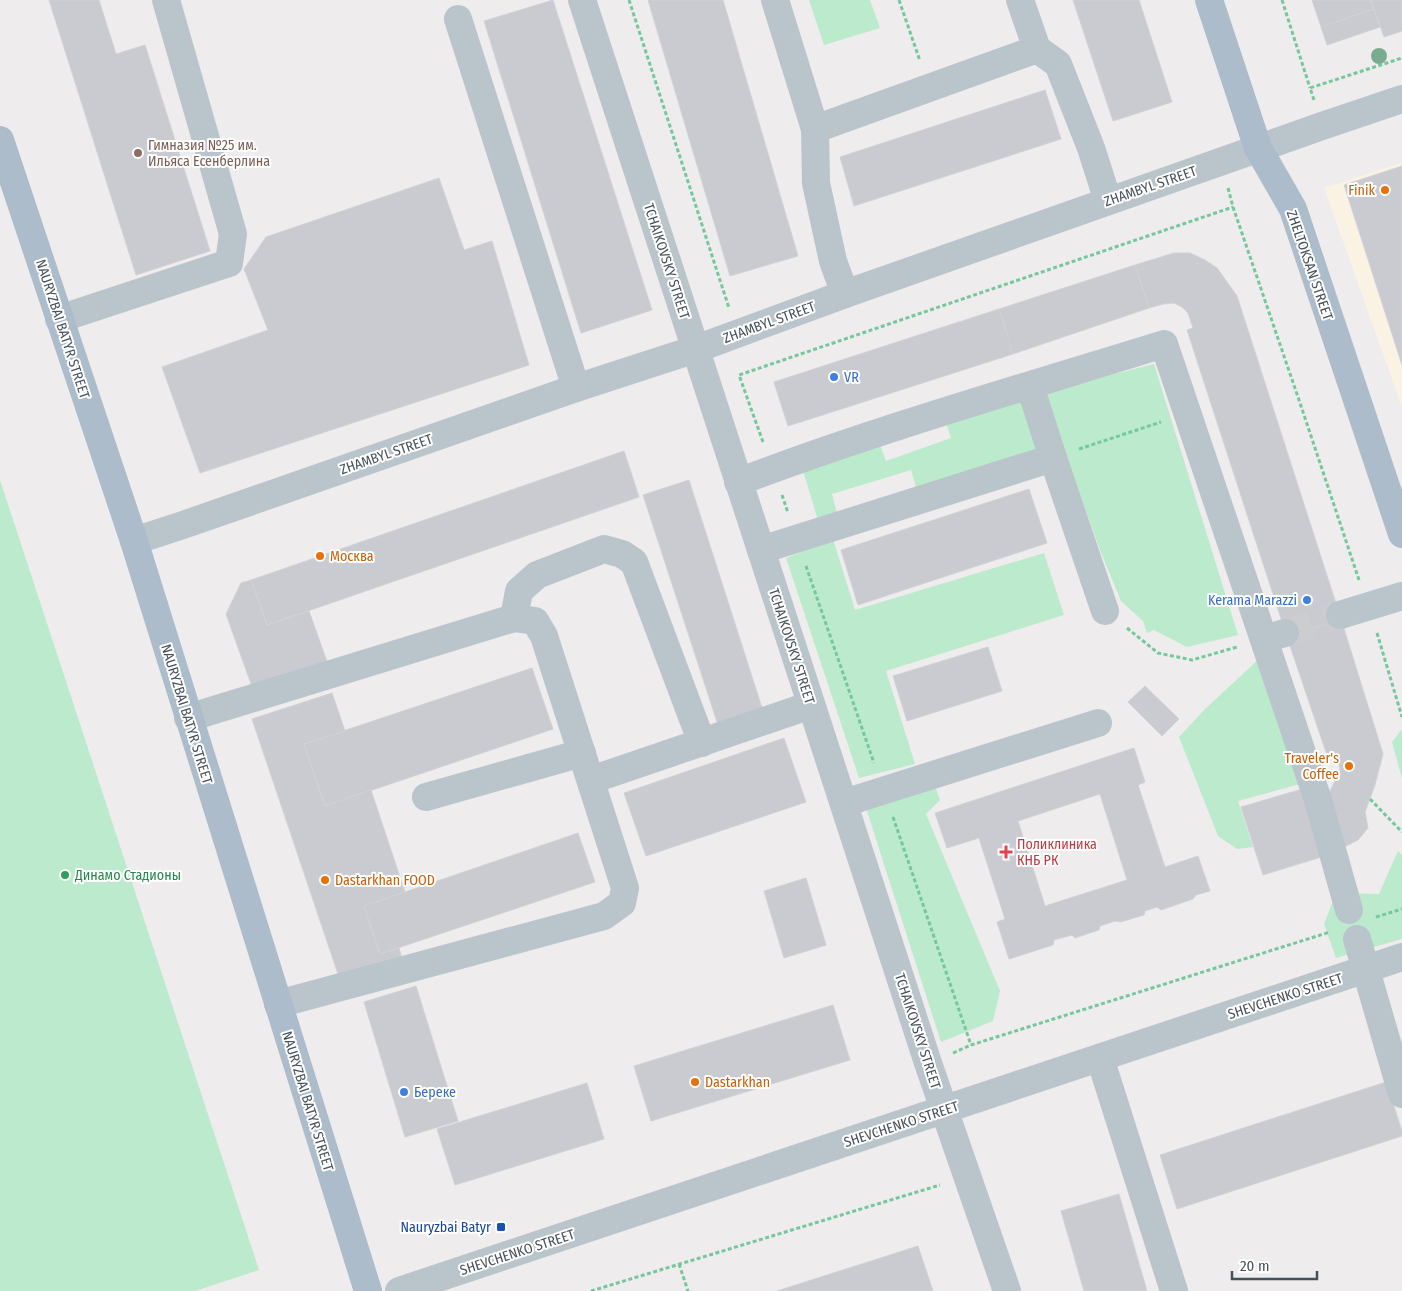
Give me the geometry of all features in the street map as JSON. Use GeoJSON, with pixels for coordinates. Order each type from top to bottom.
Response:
{"type":"FeatureCollection","features":[{"type":"Feature","properties":{"kind":"main road","name":"ZHELTOKSAN STREET"},"geometry":{"type":"LineString","coordinates":[[1209,0],[1258,148],[1292,209],[1402,534]]}},
{"type":"Feature","properties":{"kind":"main road","name":"NAURYZBAI BATYR STREET"},"geometry":{"type":"LineString","coordinates":[[0,140],[134,541],[368,1291]]}},
{"type":"Feature","properties":{"kind":"street"},"geometry":{"type":"LineString","coordinates":[[59,319],[229,262],[233,234],[166,0]]}},
{"type":"Feature","properties":{"kind":"street","name":"TCHAIKOVSKY STREET"},"geometry":{"type":"LineString","coordinates":[[582,0],[944,1110],[1007,1291]]}},
{"type":"Feature","properties":{"kind":"street"},"geometry":{"type":"LineString","coordinates":[[775,0],[815,129],[816,183],[833,261],[845,294]]}},
{"type":"Feature","properties":{"kind":"street"},"geometry":{"type":"LineString","coordinates":[[1020,0],[1037,49],[1058,64],[1091,148],[1108,201]]}},
{"type":"Feature","properties":{"kind":"street"},"geometry":{"type":"LineString","coordinates":[[458,19],[576,388]]}},
{"type":"Feature","properties":{"kind":"street"},"geometry":{"type":"LineString","coordinates":[[815,129],[1037,49]]}},
{"type":"Feature","properties":{"kind":"street","name":"ZHAMBYL STREET"},"geometry":{"type":"LineString","coordinates":[[134,541],[183,526],[576,388],[696,349],[845,294],[1402,99]]}},
{"type":"Feature","properties":{"kind":"street"},"geometry":{"type":"LineString","coordinates":[[738,482],[942,411],[1164,344],[1187,414],[1274,636],[1349,910]]}},
{"type":"Feature","properties":{"kind":"street"},"geometry":{"type":"LineString","coordinates":[[1030,386],[1105,611]]}},
{"type":"Feature","properties":{"kind":"street"},"geometry":{"type":"LineString","coordinates":[[761,550],[1053,458]]}},
{"type":"Feature","properties":{"kind":"street"},"geometry":{"type":"LineString","coordinates":[[514,618],[519,591],[537,575],[604,549],[622,554],[634,562],[702,743]]}},
{"type":"Feature","properties":{"kind":"street"},"geometry":{"type":"LineString","coordinates":[[1340,615],[1402,596]]}},
{"type":"Feature","properties":{"kind":"street"},"geometry":{"type":"LineString","coordinates":[[188,718],[514,618],[535,621],[544,636],[625,888],[622,903],[604,916],[278,1004]]}},
{"type":"Feature","properties":{"kind":"street"},"geometry":{"type":"LineString","coordinates":[[591,780],[811,705]]}},
{"type":"Feature","properties":{"kind":"street"},"geometry":{"type":"LineString","coordinates":[[844,804],[1098,723]]}},
{"type":"Feature","properties":{"kind":"street"},"geometry":{"type":"LineString","coordinates":[[426,796],[582,753]]}},
{"type":"Feature","properties":{"kind":"street"},"geometry":{"type":"LineString","coordinates":[[1357,939],[1402,1094]]}},
{"type":"Feature","properties":{"kind":"street","name":"SHEVCHENKO STREET"},"geometry":{"type":"LineString","coordinates":[[400,1291],[1402,957]]}},
{"type":"Feature","properties":{"kind":"street"},"geometry":{"type":"LineString","coordinates":[[1100,1058],[1174,1291]]}},
{"type":"Feature","properties":{"kind":"path"},"geometry":{"type":"LineString","coordinates":[[629,0],[728,308],[737,305]]}},
{"type":"Feature","properties":{"kind":"path"},"geometry":{"type":"LineString","coordinates":[[900,0],[929,88]]}},
{"type":"Feature","properties":{"kind":"path"},"geometry":{"type":"LineString","coordinates":[[1282,0],[1316,105]]}},
{"type":"Feature","properties":{"kind":"path"},"geometry":{"type":"LineString","coordinates":[[1310,88],[1402,58]]}},
{"type":"Feature","properties":{"kind":"path"},"geometry":{"type":"LineString","coordinates":[[1227,184],[1232,207],[1298,397],[1402,716]]}},
{"type":"Feature","properties":{"kind":"path"},"geometry":{"type":"LineString","coordinates":[[971,1045],[739,375],[1232,207]]}},
{"type":"Feature","properties":{"kind":"path"},"geometry":{"type":"LineString","coordinates":[[1053,458],[1187,414]]}},
{"type":"Feature","properties":{"kind":"path"},"geometry":{"type":"LineString","coordinates":[[1105,611],[1158,653],[1192,660],[1274,636]]}},
{"type":"Feature","properties":{"kind":"path"},"geometry":{"type":"LineString","coordinates":[[1370,799],[1402,832]]}},
{"type":"Feature","properties":{"kind":"path"},"geometry":{"type":"LineString","coordinates":[[1375,917],[1402,909]]}},
{"type":"Feature","properties":{"kind":"path"},"geometry":{"type":"LineString","coordinates":[[950,1054],[971,1045],[1330,932]]}},
{"type":"Feature","properties":{"kind":"path"},"geometry":{"type":"LineString","coordinates":[[591,1291],[918,1190],[967,1178]]}},
{"type":"Feature","properties":{"kind":"path"},"geometry":{"type":"LineString","coordinates":[[679,1264],[688,1291]]}},
{"type":"Feature","properties":{"kind":"shaded area"},"geometry":{"type":"Polygon","coordinates":[[[1402,163],[1402,407],[1324,188],[1402,163]]]}},
{"type":"Feature","properties":{"kind":"green space"},"geometry":{"type":"Polygon","coordinates":[[[809,0],[870,0],[880,28],[824,45],[809,0]]]}},
{"type":"Feature","properties":{"kind":"green space"},"geometry":{"type":"Polygon","coordinates":[[[1154,364],[1238,635],[1187,647],[1154,630],[1147,633],[1143,621],[1121,601],[1100,550],[1043,392],[1154,364]]]}},
{"type":"Feature","properties":{"kind":"green space"},"geometry":{"type":"Polygon","coordinates":[[[1028,393],[1046,455],[918,494],[911,470],[832,494],[839,521],[820,527],[801,464],[878,439],[886,461],[951,438],[944,416],[1028,393]]]}},
{"type":"Feature","properties":{"kind":"green space","name":"Динамо Стадионы"},"geometry":{"type":"Polygon","coordinates":[[[0,480],[259,1270],[195,1291],[0,1291],[0,480]]]}},
{"type":"Feature","properties":{"kind":"green space"},"geometry":{"type":"Polygon","coordinates":[[[833,539],[855,610],[1044,553],[1064,615],[886,671],[915,764],[859,778],[786,558],[833,539]]]}},
{"type":"Feature","properties":{"kind":"green space"},"geometry":{"type":"Polygon","coordinates":[[[1259,659],[1304,783],[1238,801],[1253,847],[1237,849],[1218,836],[1179,737],[1205,709],[1259,659]]]}},
{"type":"Feature","properties":{"kind":"green space"},"geometry":{"type":"Polygon","coordinates":[[[1402,729],[1402,779],[1392,742],[1402,729]]]}},
{"type":"Feature","properties":{"kind":"green space"},"geometry":{"type":"Polygon","coordinates":[[[934,783],[940,800],[926,814],[1000,991],[993,1021],[941,1042],[866,808],[934,783]]]}},
{"type":"Feature","properties":{"kind":"green space"},"geometry":{"type":"Polygon","coordinates":[[[1398,851],[1402,855],[1402,939],[1336,958],[1324,924],[1336,893],[1379,894],[1398,851]]]}},
{"type":"Feature","properties":{"kind":"building","name":"Гимназия №25 им. Ильяса Есенберлина"},"geometry":{"type":"Polygon","coordinates":[[[49,0],[99,0],[116,54],[145,45],[210,251],[136,275],[49,0]]]}},
{"type":"Feature","properties":{"kind":"building"},"geometry":{"type":"Polygon","coordinates":[[[553,0],[652,310],[581,333],[484,21],[553,0]]]}},
{"type":"Feature","properties":{"kind":"building"},"geometry":{"type":"Polygon","coordinates":[[[648,0],[723,0],[798,256],[730,276],[648,0]]]}},
{"type":"Feature","properties":{"kind":"building"},"geometry":{"type":"Polygon","coordinates":[[[1073,0],[1139,0],[1172,102],[1113,121],[1073,0]]]}},
{"type":"Feature","properties":{"kind":"building"},"geometry":{"type":"Polygon","coordinates":[[[1312,0],[1371,0],[1374,9],[1321,27],[1312,0]]]}},
{"type":"Feature","properties":{"kind":"building"},"geometry":{"type":"Polygon","coordinates":[[[1371,0],[1402,0],[1402,31],[1384,37],[1371,0]]]}},
{"type":"Feature","properties":{"kind":"building"},"geometry":{"type":"Polygon","coordinates":[[[1374,9],[1380,27],[1327,45],[1321,27],[1374,9]]]}},
{"type":"Feature","properties":{"kind":"building"},"geometry":{"type":"Polygon","coordinates":[[[1045,90],[1061,139],[854,206],[840,157],[1045,90]]]}},
{"type":"Feature","properties":{"kind":"building"},"geometry":{"type":"Polygon","coordinates":[[[1402,166],[1402,365],[1344,185],[1402,166]]]}},
{"type":"Feature","properties":{"kind":"building"},"geometry":{"type":"Polygon","coordinates":[[[439,178],[464,250],[492,241],[529,365],[200,473],[162,367],[268,330],[244,269],[266,237],[439,178]]]}},
{"type":"Feature","properties":{"kind":"building"},"geometry":{"type":"Polygon","coordinates":[[[1174,253],[1190,253],[1217,268],[1237,296],[1341,619],[1287,637],[1187,330],[1193,328],[1188,313],[1174,303],[1149,308],[1135,265],[1174,253]]]}},
{"type":"Feature","properties":{"kind":"building"},"geometry":{"type":"Polygon","coordinates":[[[1135,265],[1149,308],[1013,354],[999,309],[1135,265]]]}},
{"type":"Feature","properties":{"kind":"building"},"geometry":{"type":"Polygon","coordinates":[[[999,309],[1013,354],[788,426],[774,382],[999,309]]]}},
{"type":"Feature","properties":{"kind":"building"},"geometry":{"type":"Polygon","coordinates":[[[624,451],[639,497],[267,625],[251,580],[624,451]]]}},
{"type":"Feature","properties":{"kind":"building"},"geometry":{"type":"Polygon","coordinates":[[[689,480],[763,711],[718,725],[643,495],[689,480]]]}},
{"type":"Feature","properties":{"kind":"building"},"geometry":{"type":"Polygon","coordinates":[[[1029,489],[1047,543],[858,605],[841,550],[1029,489]]]}},
{"type":"Feature","properties":{"kind":"building"},"geometry":{"type":"Polygon","coordinates":[[[251,580],[267,625],[309,611],[330,670],[255,695],[226,614],[241,583],[251,580]]]}},
{"type":"Feature","properties":{"kind":"building"},"geometry":{"type":"Polygon","coordinates":[[[1341,619],[1383,754],[1375,785],[1365,812],[1368,828],[1358,840],[1328,855],[1263,875],[1241,807],[1309,787],[1322,799],[1330,791],[1340,771],[1338,756],[1328,758],[1287,637],[1341,619]]]}},
{"type":"Feature","properties":{"kind":"building"},"geometry":{"type":"Polygon","coordinates":[[[988,647],[1002,691],[907,721],[893,676],[988,647]]]}},
{"type":"Feature","properties":{"kind":"building"},"geometry":{"type":"Polygon","coordinates":[[[532,668],[553,729],[325,806],[304,744],[532,668]]]}},
{"type":"Feature","properties":{"kind":"building"},"geometry":{"type":"Polygon","coordinates":[[[1145,686],[1179,719],[1162,736],[1128,702],[1145,686]]]}},
{"type":"Feature","properties":{"kind":"building"},"geometry":{"type":"Polygon","coordinates":[[[332,693],[345,731],[304,744],[325,806],[371,790],[405,892],[364,906],[380,954],[399,948],[403,962],[341,983],[252,719],[332,693]]]}},
{"type":"Feature","properties":{"kind":"building"},"geometry":{"type":"Polygon","coordinates":[[[784,738],[806,802],[646,856],[624,793],[784,738]]]}},
{"type":"Feature","properties":{"kind":"building","name":"Поликлиника КНБ РК"},"geometry":{"type":"Polygon","coordinates":[[[1134,748],[1145,782],[1138,785],[1165,867],[1198,856],[1210,891],[1161,910],[1157,907],[1145,911],[1144,915],[1100,926],[1099,930],[1075,938],[1072,935],[1054,940],[1053,945],[1009,959],[997,922],[1005,919],[979,838],[947,848],[935,813],[1134,748]],[[1100,794],[1018,821],[1045,906],[1127,880],[1100,794]]]}},
{"type":"Feature","properties":{"kind":"building"},"geometry":{"type":"Polygon","coordinates":[[[578,833],[595,882],[380,954],[364,906],[578,833]]]}},
{"type":"Feature","properties":{"kind":"building"},"geometry":{"type":"Polygon","coordinates":[[[806,878],[826,945],[784,958],[764,891],[806,878]]]}},
{"type":"Feature","properties":{"kind":"building"},"geometry":{"type":"Polygon","coordinates":[[[416,986],[458,1121],[405,1137],[364,1002],[416,986]]]}},
{"type":"Feature","properties":{"kind":"building"},"geometry":{"type":"Polygon","coordinates":[[[833,1005],[850,1060],[651,1121],[634,1066],[833,1005]]]}},
{"type":"Feature","properties":{"kind":"building"},"geometry":{"type":"Polygon","coordinates":[[[1386,1082],[1402,1136],[1177,1209],[1160,1155],[1386,1082]]]}},
{"type":"Feature","properties":{"kind":"building"},"geometry":{"type":"Polygon","coordinates":[[[587,1083],[604,1139],[455,1185],[437,1129],[587,1083]]]}},
{"type":"Feature","properties":{"kind":"building"},"geometry":{"type":"Polygon","coordinates":[[[1119,1194],[1147,1291],[1084,1291],[1061,1211],[1119,1194]]]}},
{"type":"Feature","properties":{"kind":"building"},"geometry":{"type":"Polygon","coordinates":[[[918,1246],[933,1291],[777,1291],[918,1246]]]}},
{"type":"Feature","properties":{"kind":"tunnel"},"geometry":{"type":"LineString","coordinates":[[1285,633],[1340,615]]}},
{"type":"Feature","properties":{"kind":"place","name":"Гимназия №25 им. Ильяса Есенберлина"},"geometry":{"type":"Point","coordinates":[138,153]}},
{"type":"Feature","properties":{"kind":"place","name":"Finik"},"geometry":{"type":"Point","coordinates":[1385,190]}},
{"type":"Feature","properties":{"kind":"place","name":"VR"},"geometry":{"type":"Point","coordinates":[834,377]}},
{"type":"Feature","properties":{"kind":"place","name":"Москва"},"geometry":{"type":"Point","coordinates":[320,556]}},
{"type":"Feature","properties":{"kind":"place","name":"Kerama Marazzi"},"geometry":{"type":"Point","coordinates":[1307,600]}},
{"type":"Feature","properties":{"kind":"place","name":"Traveler's Coffee"},"geometry":{"type":"Point","coordinates":[1349,766]}},
{"type":"Feature","properties":{"kind":"place","name":"Поликлиника КНБ РК"},"geometry":{"type":"Point","coordinates":[1006,852]}},
{"type":"Feature","properties":{"kind":"place","name":"Динамо Стадионы"},"geometry":{"type":"Point","coordinates":[65,875]}},
{"type":"Feature","properties":{"kind":"place","name":"Dastarkhan FOOD"},"geometry":{"type":"Point","coordinates":[325,880]}},
{"type":"Feature","properties":{"kind":"place","name":"Dastarkhan"},"geometry":{"type":"Point","coordinates":[695,1082]}},
{"type":"Feature","properties":{"kind":"place","name":"Береке"},"geometry":{"type":"Point","coordinates":[404,1092]}},
{"type":"Feature","properties":{"kind":"place","name":"Nauryzbai Batyr"},"geometry":{"type":"Point","coordinates":[501,1227]}}]}
